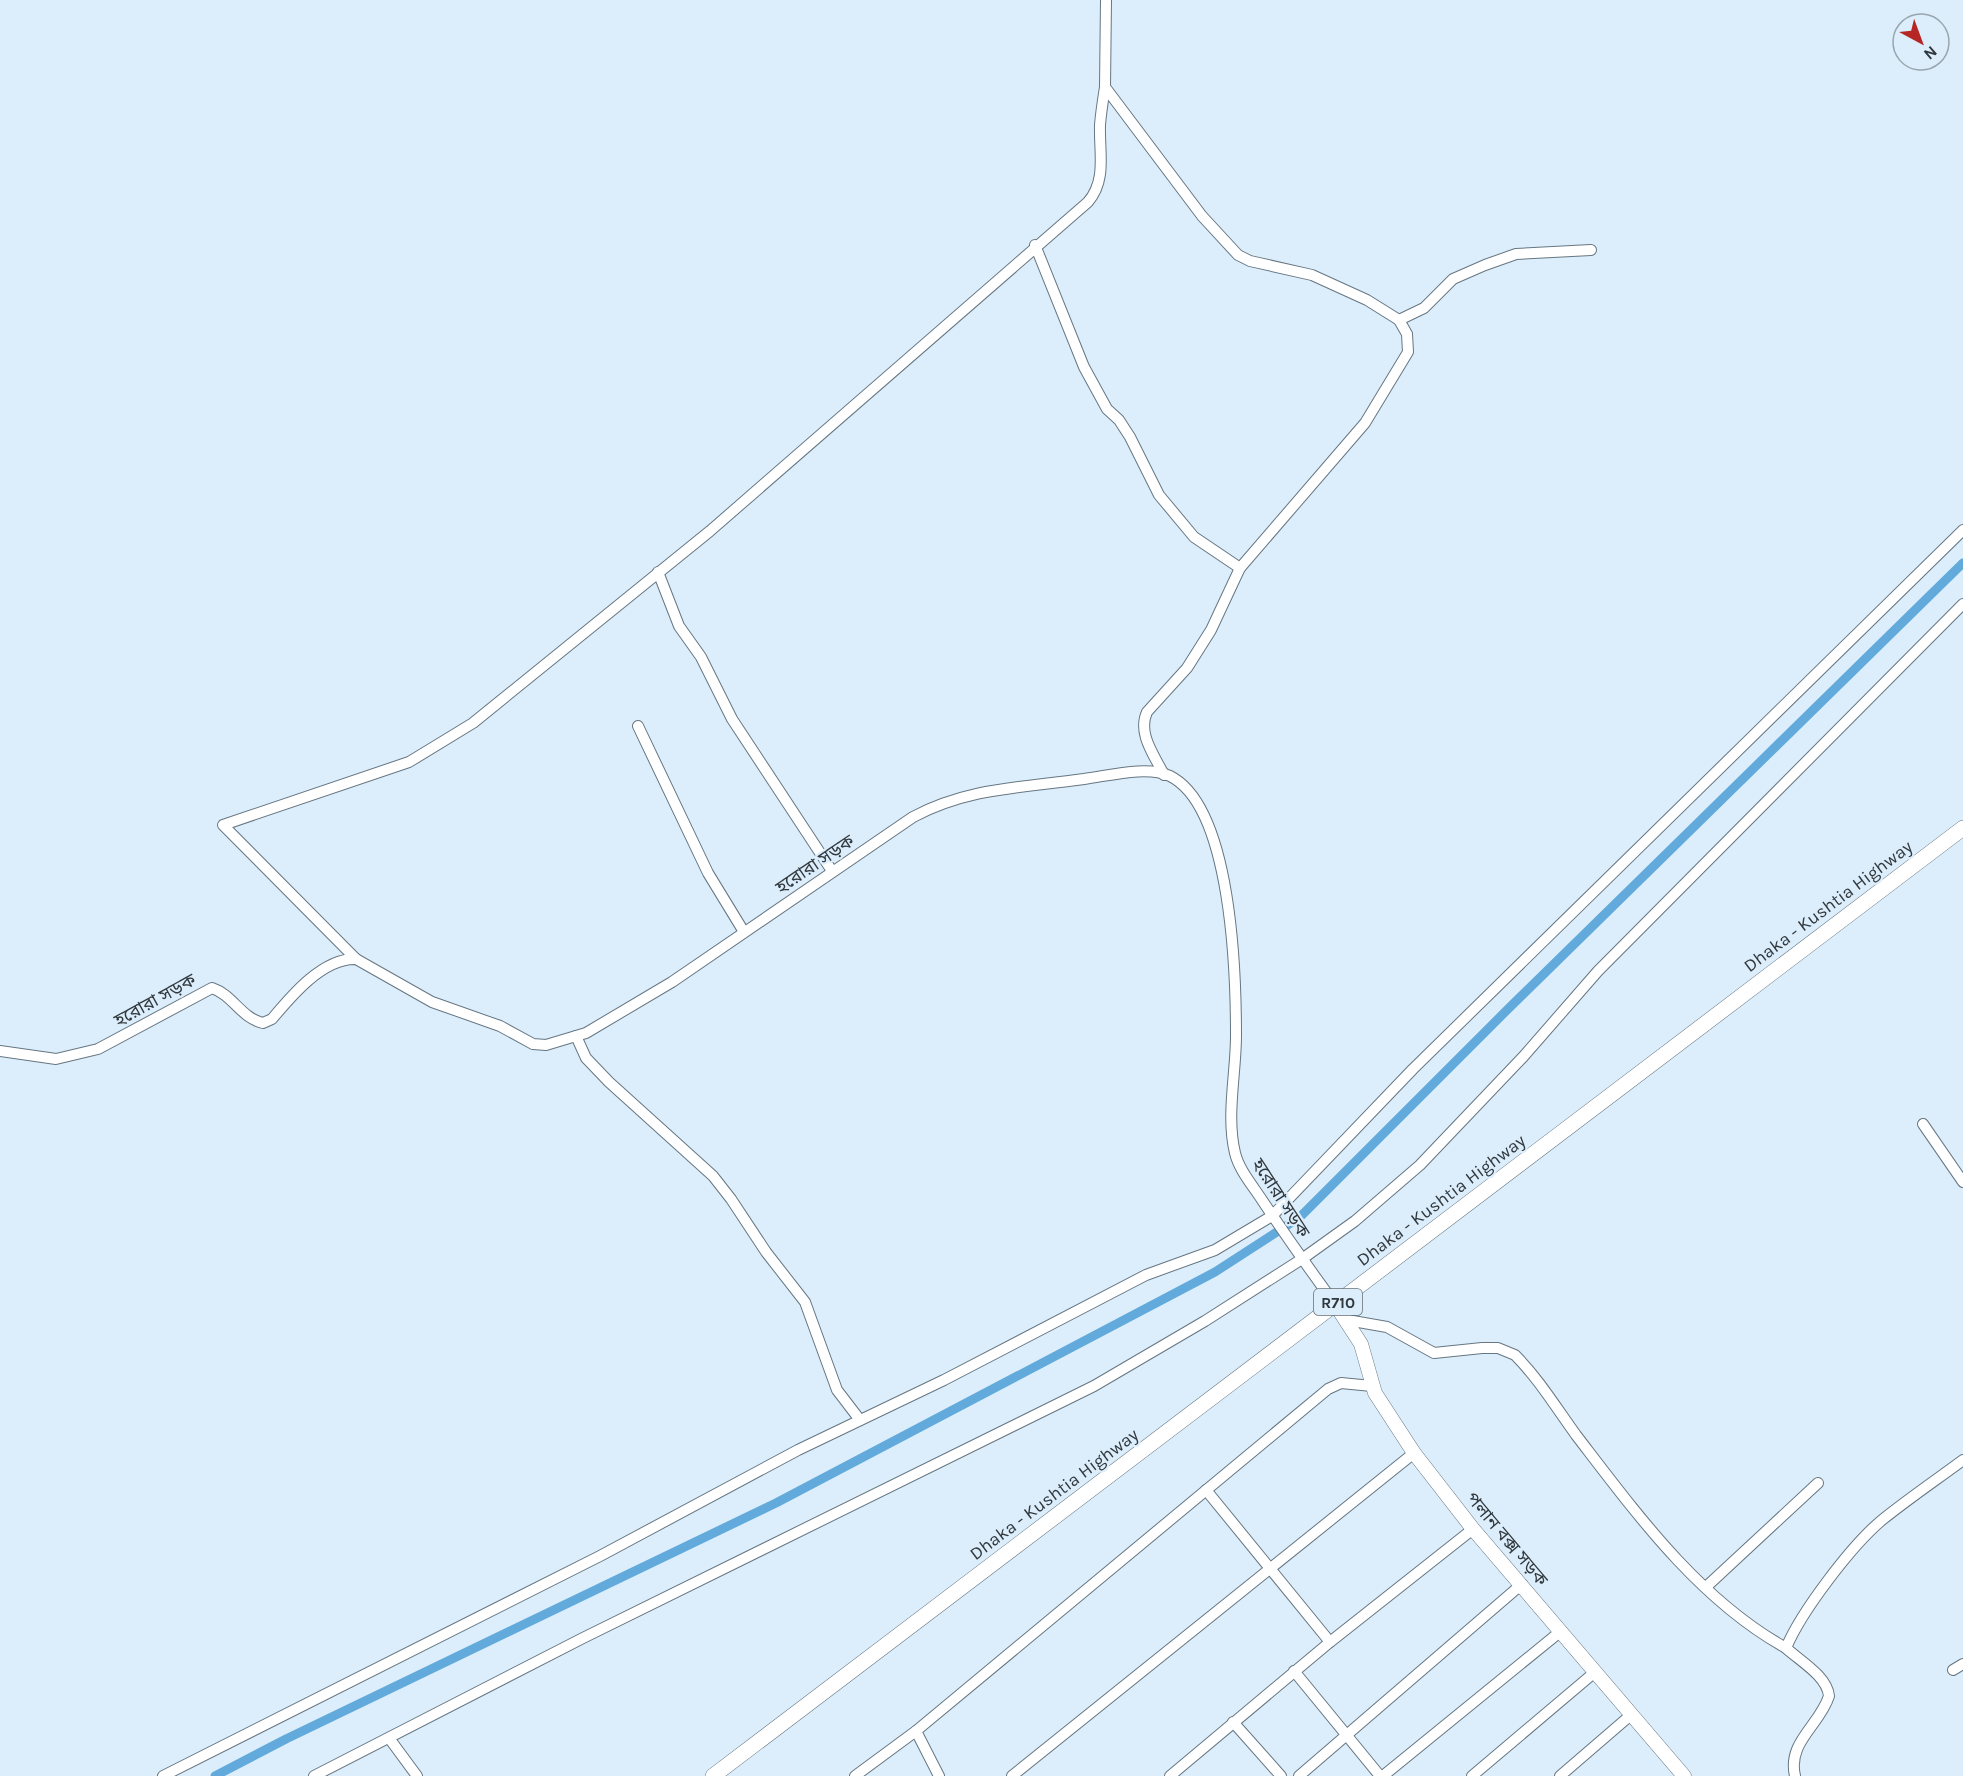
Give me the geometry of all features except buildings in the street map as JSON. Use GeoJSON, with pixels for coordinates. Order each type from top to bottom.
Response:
{"type":"FeatureCollection","features":[{"type":"Feature","properties":{"kind":"main road","name":"Dhaka - Kushtia Highway"},"geometry":{"type":"LineString","coordinates":[[712,1776],[1963,828]]}},
{"type":"Feature","properties":{"kind":"main road","name":"পলান বক্স সড়ক"},"geometry":{"type":"LineString","coordinates":[[1335,1304],[1361,1344],[1372,1386],[1414,1453],[1473,1529],[1684,1776]]}},
{"type":"Feature","properties":{"kind":"street"},"geometry":{"type":"LineString","coordinates":[[356,959],[223,825],[409,762],[438,747],[473,723],[710,531],[916,353],[1095,193],[1101,177],[1100,124],[1105,87],[1106,0]]}},
{"type":"Feature","properties":{"kind":"street"},"geometry":{"type":"LineString","coordinates":[[1105,87],[1202,216],[1238,255],[1250,261],[1312,275],[1367,300],[1399,320],[1407,334],[1408,352],[1365,423],[1240,568],[1211,630],[1193,658],[1143,720],[1145,736],[1164,775]]}},
{"type":"Feature","properties":{"kind":"street"},"geometry":{"type":"LineString","coordinates":[[1035,246],[1084,367],[1107,409],[1119,420],[1130,437],[1159,495],[1194,537],[1240,568]]}},
{"type":"Feature","properties":{"kind":"street"},"geometry":{"type":"LineString","coordinates":[[1399,320],[1424,308],[1453,279],[1485,265],[1516,254],[1591,250]]}},
{"type":"Feature","properties":{"kind":"street"},"geometry":{"type":"LineString","coordinates":[[163,1776],[600,1556],[690,1506],[944,1380],[1146,1275],[1215,1250],[1273,1217],[1413,1069],[1963,530]]}},
{"type":"Feature","properties":{"kind":"street"},"geometry":{"type":"LineString","coordinates":[[658,572],[679,626],[701,657],[732,719],[832,871]]}},
{"type":"Feature","properties":{"kind":"street"},"geometry":{"type":"LineString","coordinates":[[314,1776],[615,1622],[1094,1386],[1302,1260],[1355,1221],[1420,1165],[1523,1057],[1598,971],[1963,604]]}},
{"type":"Feature","properties":{"kind":"street"},"geometry":{"type":"LineString","coordinates":[[638,726],[708,873],[744,932]]}},
{"type":"Feature","properties":{"kind":"street","name":"হরোরা সড়ক"},"geometry":{"type":"LineString","coordinates":[[0,1051],[56,1059],[98,1049],[212,988],[228,997],[245,1015],[263,1023],[272,1019],[328,966],[342,958],[356,959],[432,1002],[500,1026],[534,1044],[546,1045],[576,1036],[625,1011],[672,982],[913,817],[940,803],[965,795],[1116,773],[1164,775],[1183,785],[1192,795],[1212,834],[1221,860],[1230,932],[1236,1034],[1234,1147],[1243,1172],[1302,1260],[1335,1304]]}},
{"type":"Feature","properties":{"kind":"street"},"geometry":{"type":"LineString","coordinates":[[576,1036],[586,1058],[609,1082],[706,1169],[731,1199],[766,1252],[806,1302],[837,1390],[860,1420]]}},
{"type":"Feature","properties":{"kind":"street"},"geometry":{"type":"LineString","coordinates":[[1923,1124],[1963,1182]]}},
{"type":"Feature","properties":{"kind":"street"},"geometry":{"type":"LineString","coordinates":[[1347,1320],[1387,1327],[1434,1353],[1498,1348],[1515,1356],[1634,1511],[1706,1587],[1757,1631],[1786,1648],[1822,1679],[1828,1688],[1829,1696],[1797,1746],[1793,1768],[1795,1776]]}},
{"type":"Feature","properties":{"kind":"street"},"geometry":{"type":"LineString","coordinates":[[855,1776],[916,1731],[1334,1385],[1349,1383],[1372,1386]]}},
{"type":"Feature","properties":{"kind":"street"},"geometry":{"type":"LineString","coordinates":[[1012,1776],[1414,1453]]}},
{"type":"Feature","properties":{"kind":"street"},"geometry":{"type":"LineString","coordinates":[[1786,1648],[1792,1634],[1837,1570],[1880,1522],[1963,1460]]}},
{"type":"Feature","properties":{"kind":"street"},"geometry":{"type":"LineString","coordinates":[[1706,1587],[1818,1483]]}},
{"type":"Feature","properties":{"kind":"street"},"geometry":{"type":"LineString","coordinates":[[1206,1490],[1330,1642]]}},
{"type":"Feature","properties":{"kind":"street"},"geometry":{"type":"LineString","coordinates":[[1170,1776],[1294,1671],[1473,1529]]}},
{"type":"Feature","properties":{"kind":"street"},"geometry":{"type":"LineString","coordinates":[[1299,1776],[1522,1584]]}},
{"type":"Feature","properties":{"kind":"street"},"geometry":{"type":"LineString","coordinates":[[1294,1671],[1381,1776],[1561,1631]]}},
{"type":"Feature","properties":{"kind":"street"},"geometry":{"type":"LineString","coordinates":[[1472,1776],[1595,1672]]}},
{"type":"Feature","properties":{"kind":"street"},"geometry":{"type":"LineString","coordinates":[[1560,1776],[1632,1714]]}},
{"type":"Feature","properties":{"kind":"street"},"geometry":{"type":"LineString","coordinates":[[1233,1722],[1281,1776]]}},
{"type":"Feature","properties":{"kind":"street"},"geometry":{"type":"LineString","coordinates":[[916,1731],[939,1776]]}},
{"type":"Feature","properties":{"kind":"street"},"geometry":{"type":"LineString","coordinates":[[390,1738],[417,1776]]}},
{"type":"Feature","properties":{"kind":"waterway"},"geometry":{"type":"LineString","coordinates":[[215,1776],[286,1739],[776,1503],[1215,1272],[1300,1217],[1507,1010],[1963,563]]}}]}
